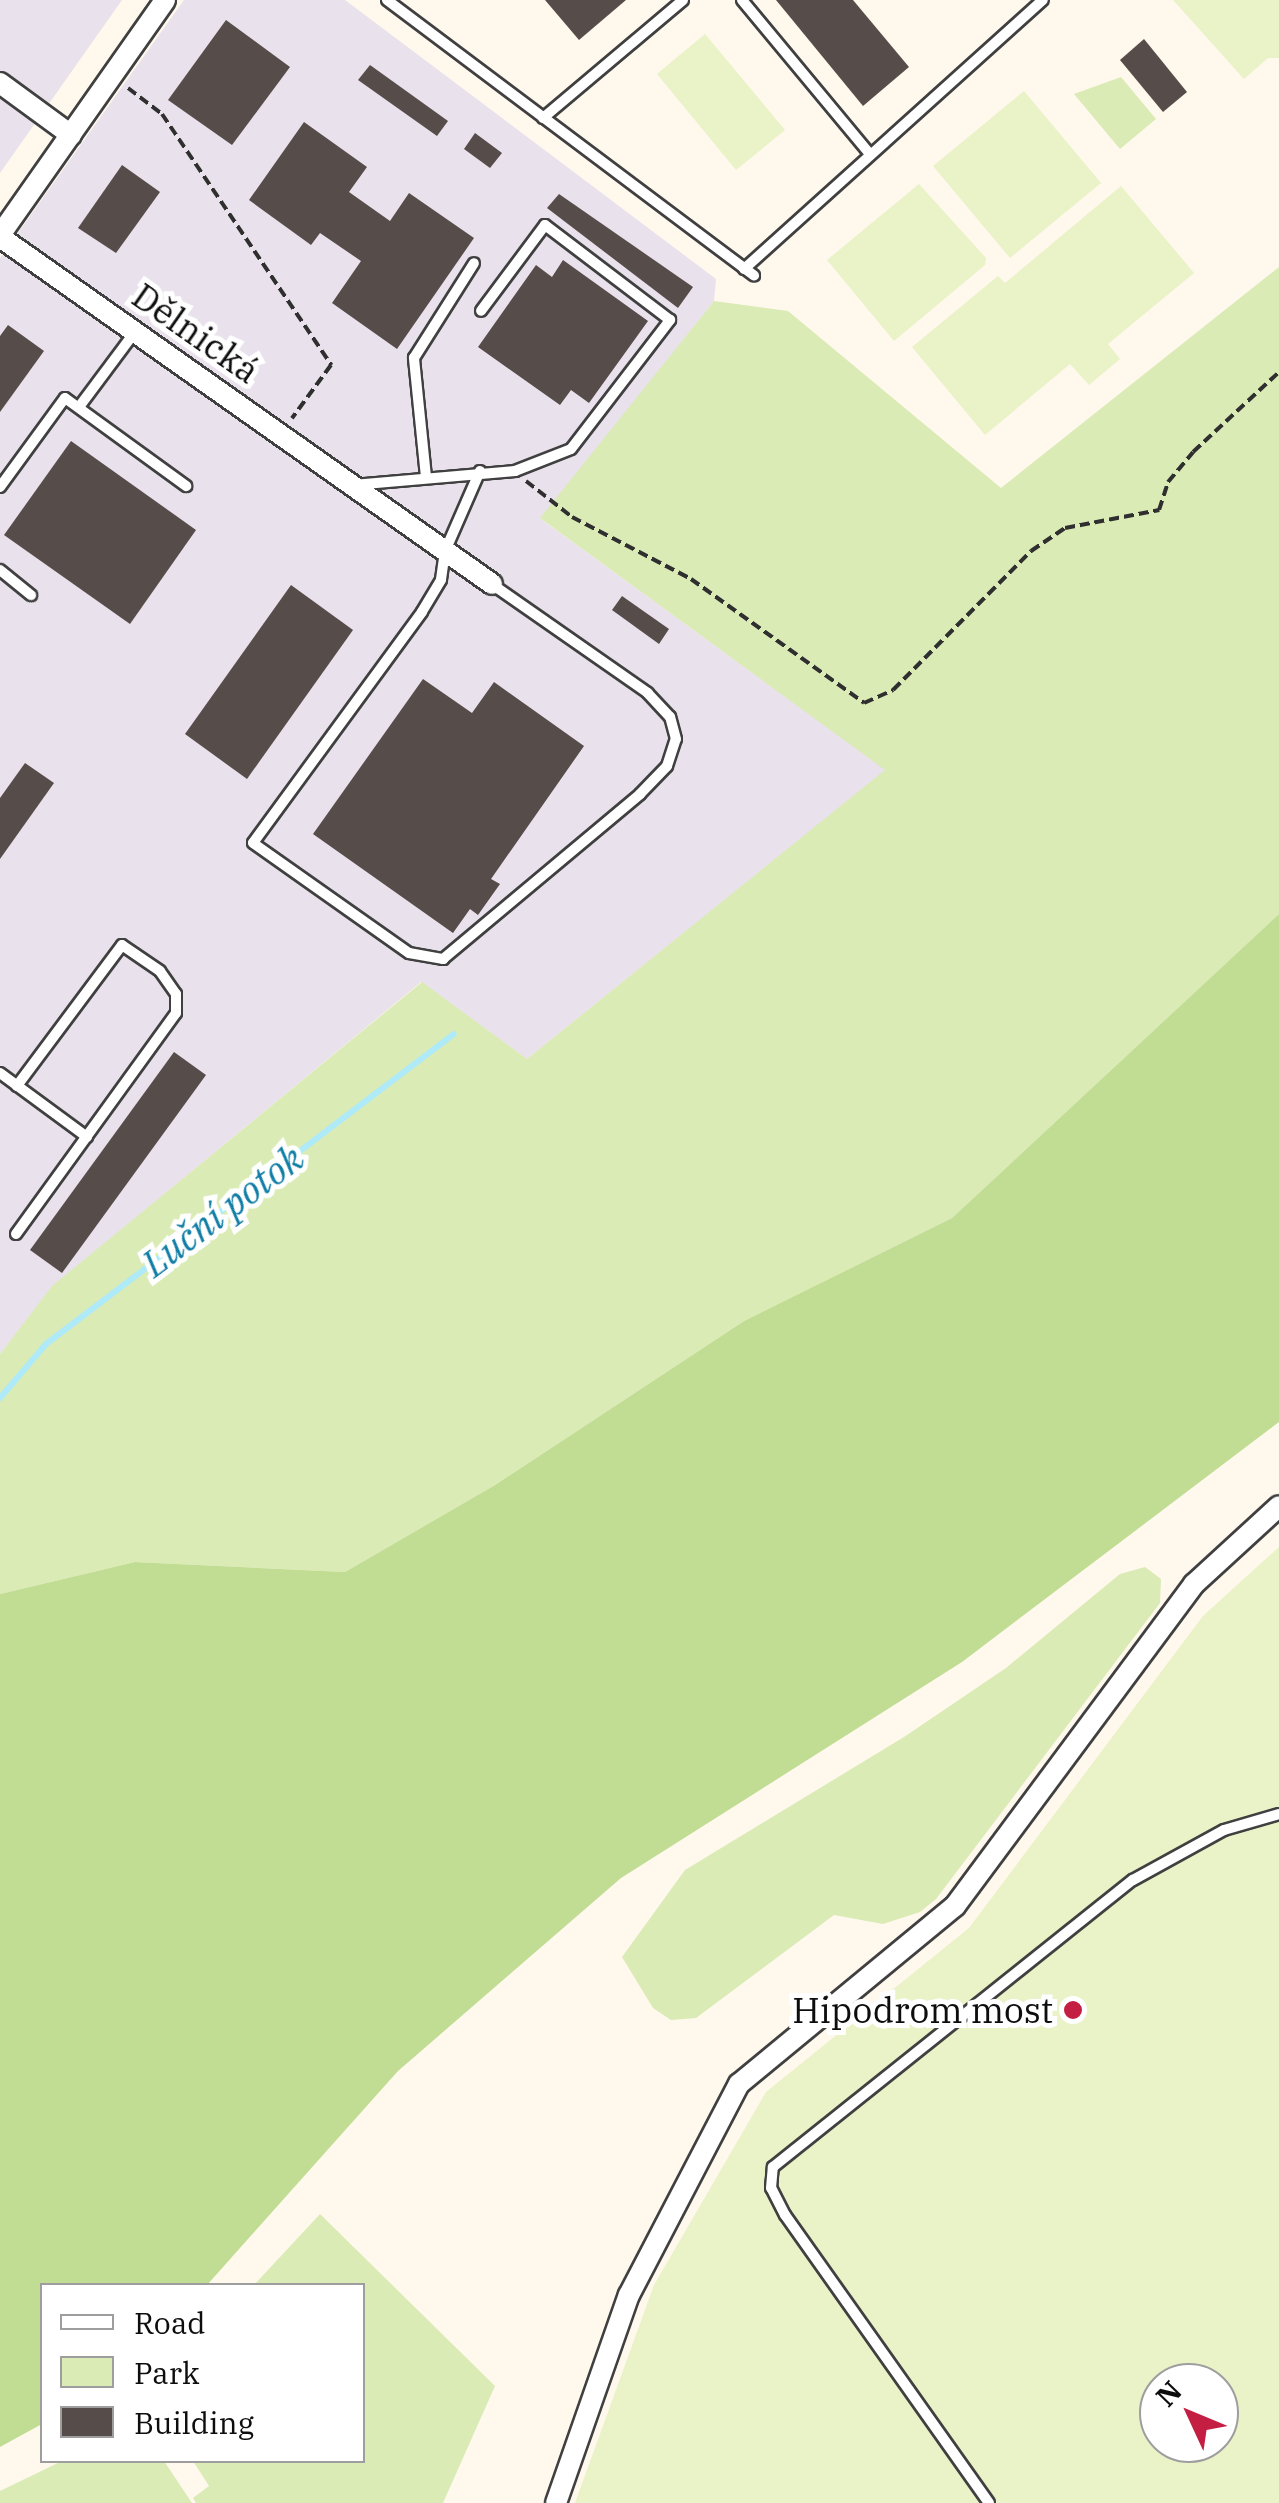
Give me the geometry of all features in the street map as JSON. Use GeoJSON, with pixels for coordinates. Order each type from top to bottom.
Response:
{"type":"FeatureCollection","features":[{"type":"Feature","properties":{"kind":"street","name":"Dělnická"},"geometry":{"type":"LineString","coordinates":[[165,0],[0,236],[492,584]]}},
{"type":"Feature","properties":{"kind":"street"},"geometry":{"type":"LineString","coordinates":[[0,83],[71,134]]}},
{"type":"Feature","properties":{"kind":"street"},"geometry":{"type":"LineString","coordinates":[[556,2503],[629,2295],[739,2084],[954,1906],[1194,1584],[1279,1506]]}},
{"type":"Feature","properties":{"kind":"lane"},"geometry":{"type":"LineString","coordinates":[[387,0],[749,272],[870,154],[1043,0]]}},
{"type":"Feature","properties":{"kind":"lane"},"geometry":{"type":"LineString","coordinates":[[543,118],[666,5],[682,0]]}},
{"type":"Feature","properties":{"kind":"lane"},"geometry":{"type":"LineString","coordinates":[[742,0],[870,154]]}},
{"type":"Feature","properties":{"kind":"lane"},"geometry":{"type":"LineString","coordinates":[[352,485],[515,471],[571,449],[601,416],[670,320],[545,226],[481,311]]}},
{"type":"Feature","properties":{"kind":"lane"},"geometry":{"type":"LineString","coordinates":[[426,477],[414,358],[474,263]]}},
{"type":"Feature","properties":{"kind":"lane"},"geometry":{"type":"LineString","coordinates":[[79,408],[136,330]]}},
{"type":"Feature","properties":{"kind":"lane"},"geometry":{"type":"LineString","coordinates":[[0,488],[66,398],[186,486]]}},
{"type":"Feature","properties":{"kind":"lane"},"geometry":{"type":"LineString","coordinates":[[480,471],[445,551],[441,580],[422,612],[253,843],[409,952],[443,959],[640,794],[667,766],[676,739],[670,717],[648,693],[492,584]]}},
{"type":"Feature","properties":{"kind":"lane"},"geometry":{"type":"LineString","coordinates":[[0,570],[32,595]]}},
{"type":"Feature","properties":{"kind":"lane"},"geometry":{"type":"LineString","coordinates":[[16,1234],[176,1012],[176,994],[141,952],[122,944],[17,1086]]}},
{"type":"Feature","properties":{"kind":"lane"},"geometry":{"type":"LineString","coordinates":[[0,1073],[87,1137]]}},
{"type":"Feature","properties":{"kind":"lane"},"geometry":{"type":"LineString","coordinates":[[989,2503],[784,2215],[770,2188],[773,2167],[1134,1880],[1224,1830],[1279,1814]]}},
{"type":"Feature","properties":{"kind":"path"},"geometry":{"type":"LineString","coordinates":[[113,76],[162,114],[331,365],[281,434]]}},
{"type":"Feature","properties":{"kind":"path"},"geometry":{"type":"LineString","coordinates":[[515,471],[572,517],[691,578],[864,703],[894,690],[1031,551],[1065,528],[1159,510],[1168,482],[1192,452],[1279,372]]}},
{"type":"Feature","properties":{"kind":"shaded area"},"geometry":{"type":"Polygon","coordinates":[[[0,0],[122,0],[0,173],[0,0]]]}},
{"type":"Feature","properties":{"kind":"shaded area"},"geometry":{"type":"Polygon","coordinates":[[[184,0],[345,0],[716,279],[714,301],[541,519],[886,770],[527,1059],[421,982],[53,1286],[0,1354],[0,258],[184,0]]]}},
{"type":"Feature","properties":{"kind":"green space"},"geometry":{"type":"Polygon","coordinates":[[[1173,0],[1279,0],[1279,58],[1268,58],[1244,79],[1173,0]]]}},
{"type":"Feature","properties":{"kind":"green space"},"geometry":{"type":"Polygon","coordinates":[[[705,34],[785,130],[736,170],[657,74],[705,34]]]}},
{"type":"Feature","properties":{"kind":"green space"},"geometry":{"type":"Polygon","coordinates":[[[1121,77],[1156,119],[1120,149],[1074,94],[1121,77]]]}},
{"type":"Feature","properties":{"kind":"green space"},"geometry":{"type":"Polygon","coordinates":[[[1024,91],[1101,183],[1010,258],[933,166],[1024,91]]]}},
{"type":"Feature","properties":{"kind":"green space"},"geometry":{"type":"Polygon","coordinates":[[[919,184],[986,258],[985,265],[894,341],[827,260],[919,184]]]}},
{"type":"Feature","properties":{"kind":"green space"},"geometry":{"type":"Polygon","coordinates":[[[1121,186],[1194,273],[1108,344],[1120,359],[1089,385],[1070,364],[985,435],[912,347],[998,276],[1005,283],[1121,186]]]}},
{"type":"Feature","properties":{"kind":"green space"},"geometry":{"type":"Polygon","coordinates":[[[1279,267],[1279,914],[952,1218],[744,1321],[495,1485],[345,1572],[135,1562],[0,1594],[0,1354],[52,1286],[422,982],[527,1059],[885,770],[540,518],[714,301],[788,311],[1001,488],[1279,267]]]}},
{"type":"Feature","properties":{"kind":"green space"},"geometry":{"type":"Polygon","coordinates":[[[1279,914],[1279,1422],[962,1662],[621,1878],[398,2071],[209,2283],[40,2283],[40,2425],[0,2447],[0,1594],[135,1562],[345,1572],[495,1485],[744,1321],[952,1218],[1279,914]]]}},
{"type":"Feature","properties":{"kind":"green space","name":"Hipodrom most"},"geometry":{"type":"Polygon","coordinates":[[[1279,1547],[1279,2503],[575,2503],[654,2285],[766,2092],[969,1928],[1203,1616],[1279,1547]]]}},
{"type":"Feature","properties":{"kind":"green space"},"geometry":{"type":"Polygon","coordinates":[[[1145,1567],[1161,1579],[1160,1603],[936,1899],[920,1912],[883,1924],[834,1915],[696,2018],[671,2020],[653,2008],[622,1957],[685,1870],[904,1737],[1006,1668],[1120,1574],[1145,1567]]]}},
{"type":"Feature","properties":{"kind":"green space"},"geometry":{"type":"Polygon","coordinates":[[[320,2214],[495,2386],[443,2503],[196,2503],[193,2498],[209,2486],[194,2463],[365,2463],[365,2283],[256,2283],[320,2214]]]}},
{"type":"Feature","properties":{"kind":"green space"},"geometry":{"type":"Polygon","coordinates":[[[58,2463],[165,2463],[192,2503],[0,2503],[0,2491],[58,2463]]]}},
{"type":"Feature","properties":{"kind":"building"},"geometry":{"type":"Polygon","coordinates":[[[545,0],[626,0],[579,40],[545,0]]]}},
{"type":"Feature","properties":{"kind":"building"},"geometry":{"type":"Polygon","coordinates":[[[776,0],[853,0],[909,67],[863,106],[776,0]]]}},
{"type":"Feature","properties":{"kind":"building"},"geometry":{"type":"Polygon","coordinates":[[[226,20],[290,67],[232,145],[168,100],[226,20]]]}},
{"type":"Feature","properties":{"kind":"building"},"geometry":{"type":"Polygon","coordinates":[[[1144,39],[1187,92],[1163,112],[1120,60],[1144,39]]]}},
{"type":"Feature","properties":{"kind":"building"},"geometry":{"type":"Polygon","coordinates":[[[370,65],[448,121],[437,136],[358,80],[370,65]]]}},
{"type":"Feature","properties":{"kind":"building"},"geometry":{"type":"Polygon","coordinates":[[[304,122],[367,167],[349,192],[390,221],[409,193],[474,238],[397,349],[332,303],[361,261],[320,233],[311,245],[249,200],[304,122]]]}},
{"type":"Feature","properties":{"kind":"building"},"geometry":{"type":"Polygon","coordinates":[[[475,133],[502,153],[490,168],[464,149],[475,133]]]}},
{"type":"Feature","properties":{"kind":"building"},"geometry":{"type":"Polygon","coordinates":[[[122,165],[160,192],[116,253],[78,228],[122,165]]]}},
{"type":"Feature","properties":{"kind":"building"},"geometry":{"type":"Polygon","coordinates":[[[559,194],[693,287],[678,308],[547,208],[559,194]]]}},
{"type":"Feature","properties":{"kind":"building"},"geometry":{"type":"Polygon","coordinates":[[[563,260],[648,321],[589,403],[571,390],[560,405],[478,347],[536,265],[552,277],[563,260]]]}},
{"type":"Feature","properties":{"kind":"building"},"geometry":{"type":"Polygon","coordinates":[[[8,325],[44,351],[0,412],[0,336],[8,325]]]}},
{"type":"Feature","properties":{"kind":"building"},"geometry":{"type":"Polygon","coordinates":[[[71,441],[196,530],[130,624],[4,535],[71,441]]]}},
{"type":"Feature","properties":{"kind":"building"},"geometry":{"type":"Polygon","coordinates":[[[291,585],[353,630],[247,779],[185,734],[291,585]]]}},
{"type":"Feature","properties":{"kind":"building"},"geometry":{"type":"Polygon","coordinates":[[[622,596],[669,629],[659,644],[612,610],[622,596]]]}},
{"type":"Feature","properties":{"kind":"building"},"geometry":{"type":"Polygon","coordinates":[[[423,679],[472,713],[494,682],[584,746],[491,879],[500,884],[478,915],[470,909],[453,933],[313,834],[423,679]]]}},
{"type":"Feature","properties":{"kind":"building"},"geometry":{"type":"Polygon","coordinates":[[[25,763],[54,783],[0,859],[0,798],[25,763]]]}},
{"type":"Feature","properties":{"kind":"building"},"geometry":{"type":"Polygon","coordinates":[[[174,1052],[206,1075],[62,1273],[30,1250],[174,1052]]]}},
{"type":"Feature","properties":{"kind":"waterway","name":"Luční potok"},"geometry":{"type":"LineString","coordinates":[[0,1398],[46,1344],[454,1034]]}},
{"type":"Feature","properties":{"kind":"place","name":"Hipodrom most"},"geometry":{"type":"Point","coordinates":[1073,2010]}}]}
